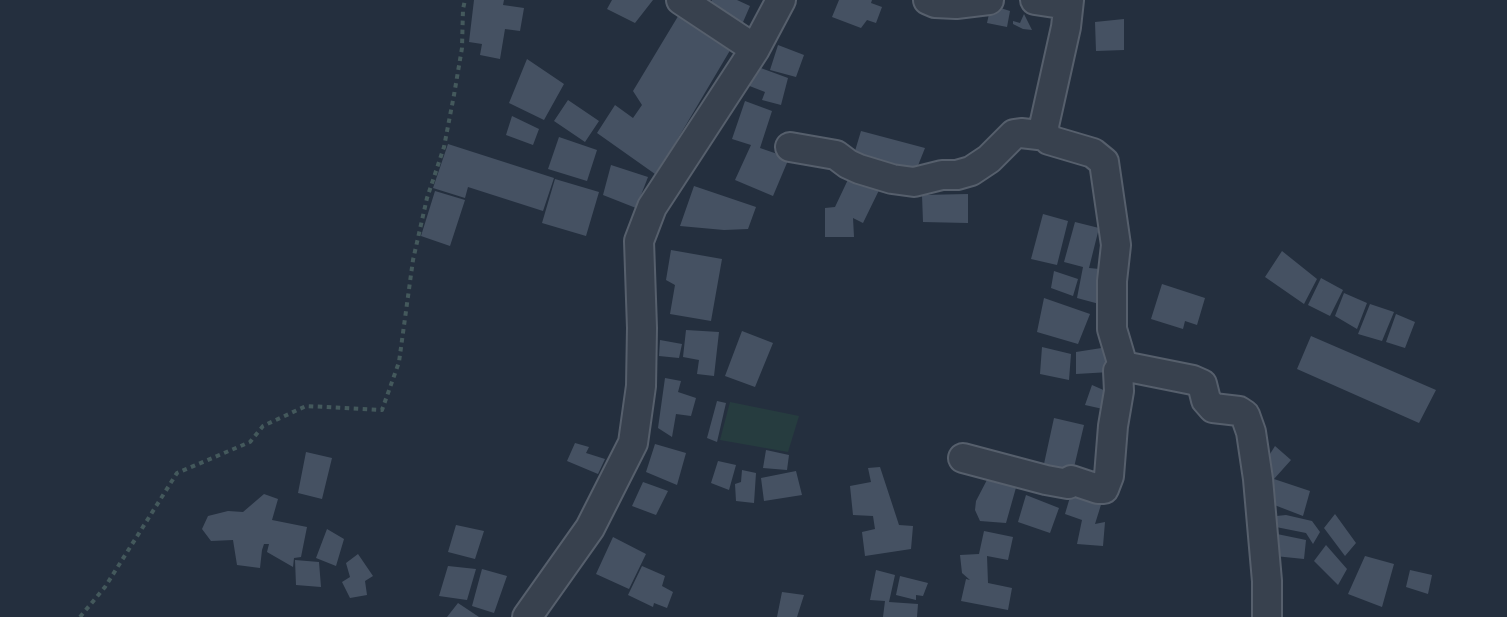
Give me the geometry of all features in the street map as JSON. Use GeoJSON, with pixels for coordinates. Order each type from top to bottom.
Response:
{"type":"FeatureCollection","features":[{"type":"Feature","properties":{"kind":"street"},"geometry":{"type":"LineString","coordinates":[[681,0],[755,50]]}},
{"type":"Feature","properties":{"kind":"street"},"geometry":{"type":"LineString","coordinates":[[527,617],[590,528],[633,443],[641,386],[639,241],[652,207],[755,50],[781,0]]}},
{"type":"Feature","properties":{"kind":"street"},"geometry":{"type":"LineString","coordinates":[[928,0],[935,3],[956,4],[989,0]]}},
{"type":"Feature","properties":{"kind":"street"},"geometry":{"type":"LineString","coordinates":[[1035,0],[1068,3],[1066,27],[1044,126],[1050,140],[1094,153],[1104,162],[1116,245],[1112,281],[1112,329],[1123,366]]}},
{"type":"Feature","properties":{"kind":"street"},"geometry":{"type":"LineString","coordinates":[[790,147],[836,155],[859,169],[892,179],[914,182],[971,171],[989,159],[1014,134],[1047,136]]}},
{"type":"Feature","properties":{"kind":"street"},"geometry":{"type":"LineString","coordinates":[[963,458],[1046,480],[1068,484],[1071,480],[1104,489],[1109,476],[1113,426],[1119,391],[1118,371],[1123,366]]}},
{"type":"Feature","properties":{"kind":"street"},"geometry":{"type":"LineString","coordinates":[[1123,366],[1193,380],[1202,384],[1206,400],[1213,408],[1239,411],[1245,416],[1251,432],[1258,479],[1267,581],[1267,617]]}},
{"type":"Feature","properties":{"kind":"path"},"geometry":{"type":"LineString","coordinates":[[80,617],[105,587],[177,473],[250,442],[263,426],[306,406],[382,410],[399,362],[413,260],[427,198],[444,147],[462,48],[465,0]]}},
{"type":"Feature","properties":{"kind":"green space"},"geometry":{"type":"Polygon","coordinates":[[[730,402],[799,416],[788,452],[720,440],[730,402]]]}},
{"type":"Feature","properties":{"kind":"building"},"geometry":{"type":"Polygon","coordinates":[[[474,0],[504,0],[503,5],[524,8],[520,31],[505,29],[500,59],[480,55],[482,44],[469,42],[474,0]]]}},
{"type":"Feature","properties":{"kind":"building"},"geometry":{"type":"Polygon","coordinates":[[[612,0],[653,0],[635,23],[607,9],[612,0]]]}},
{"type":"Feature","properties":{"kind":"building"},"geometry":{"type":"Polygon","coordinates":[[[712,0],[737,0],[750,6],[740,29],[706,13],[712,0]]]}},
{"type":"Feature","properties":{"kind":"building"},"geometry":{"type":"Polygon","coordinates":[[[839,0],[872,0],[871,3],[882,7],[876,23],[867,20],[861,28],[832,17],[839,0]]]}},
{"type":"Feature","properties":{"kind":"building"},"geometry":{"type":"Polygon","coordinates":[[[991,5],[1010,11],[1007,27],[987,23],[991,5]]]}},
{"type":"Feature","properties":{"kind":"building"},"geometry":{"type":"Polygon","coordinates":[[[680,13],[735,42],[655,174],[597,133],[615,105],[633,118],[642,105],[633,91],[680,13]]]}},
{"type":"Feature","properties":{"kind":"building"},"geometry":{"type":"Polygon","coordinates":[[[1024,14],[1032,30],[1013,24],[1013,21],[1020,23],[1024,14]]]}},
{"type":"Feature","properties":{"kind":"building"},"geometry":{"type":"Polygon","coordinates":[[[1124,19],[1124,50],[1096,51],[1095,22],[1124,19]]]}},
{"type":"Feature","properties":{"kind":"building"},"geometry":{"type":"Polygon","coordinates":[[[778,45],[804,55],[796,77],[770,70],[778,45]]]}},
{"type":"Feature","properties":{"kind":"building"},"geometry":{"type":"Polygon","coordinates":[[[527,59],[564,84],[544,120],[509,103],[527,59]]]}},
{"type":"Feature","properties":{"kind":"building"},"geometry":{"type":"Polygon","coordinates":[[[758,67],[788,78],[781,105],[762,100],[765,92],[747,85],[758,67]]]}},
{"type":"Feature","properties":{"kind":"building"},"geometry":{"type":"Polygon","coordinates":[[[568,100],[599,121],[585,142],[554,121],[568,100]]]}},
{"type":"Feature","properties":{"kind":"building"},"geometry":{"type":"Polygon","coordinates":[[[745,101],[772,111],[760,148],[789,158],[773,196],[735,180],[751,145],[732,139],[745,101]]]}},
{"type":"Feature","properties":{"kind":"building"},"geometry":{"type":"Polygon","coordinates":[[[512,116],[539,129],[533,145],[506,135],[512,116]]]}},
{"type":"Feature","properties":{"kind":"building"},"geometry":{"type":"Polygon","coordinates":[[[861,131],[925,148],[913,178],[852,161],[861,131]]]}},
{"type":"Feature","properties":{"kind":"building"},"geometry":{"type":"Polygon","coordinates":[[[559,137],[597,150],[587,181],[548,169],[559,137]]]}},
{"type":"Feature","properties":{"kind":"building"},"geometry":{"type":"Polygon","coordinates":[[[448,144],[554,178],[543,211],[468,187],[465,198],[433,188],[448,144]]]}},
{"type":"Feature","properties":{"kind":"building"},"geometry":{"type":"Polygon","coordinates":[[[611,165],[648,177],[636,208],[603,195],[611,165]]]}},
{"type":"Feature","properties":{"kind":"building"},"geometry":{"type":"Polygon","coordinates":[[[853,169],[882,184],[863,223],[853,218],[854,237],[825,237],[825,208],[835,207],[853,169]]]}},
{"type":"Feature","properties":{"kind":"building"},"geometry":{"type":"Polygon","coordinates":[[[555,179],[599,192],[586,236],[542,223],[555,179]]]}},
{"type":"Feature","properties":{"kind":"building"},"geometry":{"type":"Polygon","coordinates":[[[694,186],[756,207],[748,229],[724,230],[680,226],[694,186]]]}},
{"type":"Feature","properties":{"kind":"building"},"geometry":{"type":"Polygon","coordinates":[[[435,191],[465,200],[450,246],[421,236],[435,191]]]}},
{"type":"Feature","properties":{"kind":"building"},"geometry":{"type":"Polygon","coordinates":[[[968,194],[968,223],[923,222],[922,195],[968,194]]]}},
{"type":"Feature","properties":{"kind":"building"},"geometry":{"type":"Polygon","coordinates":[[[1043,214],[1068,221],[1057,265],[1031,259],[1043,214]]]}},
{"type":"Feature","properties":{"kind":"building"},"geometry":{"type":"Polygon","coordinates":[[[1075,222],[1099,228],[1089,268],[1110,270],[1103,305],[1077,298],[1083,267],[1064,262],[1075,222]]]}},
{"type":"Feature","properties":{"kind":"building"},"geometry":{"type":"Polygon","coordinates":[[[671,250],[722,259],[711,321],[670,314],[675,285],[666,280],[671,250]]]}},
{"type":"Feature","properties":{"kind":"building"},"geometry":{"type":"Polygon","coordinates":[[[1282,251],[1317,279],[1304,304],[1265,277],[1282,251]]]}},
{"type":"Feature","properties":{"kind":"building"},"geometry":{"type":"Polygon","coordinates":[[[1054,271],[1078,279],[1073,296],[1051,288],[1054,271]]]}},
{"type":"Feature","properties":{"kind":"building"},"geometry":{"type":"Polygon","coordinates":[[[1321,278],[1343,290],[1330,316],[1308,305],[1321,278]]]}},
{"type":"Feature","properties":{"kind":"building"},"geometry":{"type":"Polygon","coordinates":[[[1162,284],[1205,298],[1197,325],[1185,321],[1183,329],[1151,319],[1162,284]]]}},
{"type":"Feature","properties":{"kind":"building"},"geometry":{"type":"Polygon","coordinates":[[[1344,293],[1367,303],[1357,329],[1335,316],[1344,293]]]}},
{"type":"Feature","properties":{"kind":"building"},"geometry":{"type":"Polygon","coordinates":[[[1044,298],[1090,314],[1078,344],[1037,332],[1044,298]]]}},
{"type":"Feature","properties":{"kind":"building"},"geometry":{"type":"Polygon","coordinates":[[[1370,304],[1394,312],[1382,341],[1358,334],[1370,304]]]}},
{"type":"Feature","properties":{"kind":"building"},"geometry":{"type":"Polygon","coordinates":[[[1396,314],[1415,322],[1405,348],[1386,342],[1396,314]]]}},
{"type":"Feature","properties":{"kind":"building"},"geometry":{"type":"Polygon","coordinates":[[[686,330],[719,332],[714,376],[697,374],[699,360],[683,357],[686,330]]]}},
{"type":"Feature","properties":{"kind":"building"},"geometry":{"type":"Polygon","coordinates":[[[742,331],[773,343],[755,387],[725,376],[742,331]]]}},
{"type":"Feature","properties":{"kind":"building"},"geometry":{"type":"Polygon","coordinates":[[[1311,336],[1436,390],[1419,423],[1297,369],[1311,336]]]}},
{"type":"Feature","properties":{"kind":"building"},"geometry":{"type":"Polygon","coordinates":[[[660,340],[682,344],[679,358],[659,356],[660,340]]]}},
{"type":"Feature","properties":{"kind":"building"},"geometry":{"type":"Polygon","coordinates":[[[1042,347],[1071,354],[1069,380],[1040,374],[1042,347]]]}},
{"type":"Feature","properties":{"kind":"building"},"geometry":{"type":"Polygon","coordinates":[[[1108,347],[1110,372],[1076,374],[1076,352],[1108,347]]]}},
{"type":"Feature","properties":{"kind":"building"},"geometry":{"type":"Polygon","coordinates":[[[665,378],[681,381],[678,392],[696,398],[691,416],[676,414],[672,437],[658,428],[665,378]]]}},
{"type":"Feature","properties":{"kind":"building"},"geometry":{"type":"Polygon","coordinates":[[[1092,385],[1108,392],[1103,409],[1085,405],[1092,385]]]}},
{"type":"Feature","properties":{"kind":"building"},"geometry":{"type":"Polygon","coordinates":[[[717,401],[726,403],[717,442],[707,438],[717,401]]]}},
{"type":"Feature","properties":{"kind":"building"},"geometry":{"type":"Polygon","coordinates":[[[1054,418],[1084,425],[1071,480],[1042,473],[1054,418]]]}},
{"type":"Feature","properties":{"kind":"building"},"geometry":{"type":"Polygon","coordinates":[[[575,443],[589,447],[586,453],[605,459],[598,474],[567,461],[575,443]]]}},
{"type":"Feature","properties":{"kind":"building"},"geometry":{"type":"Polygon","coordinates":[[[655,444],[686,453],[677,485],[646,472],[655,444]]]}},
{"type":"Feature","properties":{"kind":"building"},"geometry":{"type":"Polygon","coordinates":[[[1275,446],[1291,460],[1270,483],[1260,470],[1275,446]]]}},
{"type":"Feature","properties":{"kind":"building"},"geometry":{"type":"Polygon","coordinates":[[[766,450],[789,455],[787,470],[763,468],[766,450]]]}},
{"type":"Feature","properties":{"kind":"building"},"geometry":{"type":"Polygon","coordinates":[[[306,452],[332,458],[322,499],[298,493],[306,452]]]}},
{"type":"Feature","properties":{"kind":"building"},"geometry":{"type":"Polygon","coordinates":[[[718,461],[736,465],[729,490],[711,483],[718,461]]]}},
{"type":"Feature","properties":{"kind":"building"},"geometry":{"type":"Polygon","coordinates":[[[880,467],[899,525],[913,526],[911,549],[865,556],[862,532],[875,529],[873,516],[853,515],[850,486],[871,482],[868,468],[880,467]]]}},
{"type":"Feature","properties":{"kind":"building"},"geometry":{"type":"Polygon","coordinates":[[[742,470],[756,473],[754,503],[736,501],[735,484],[741,482],[742,470]]]}},
{"type":"Feature","properties":{"kind":"building"},"geometry":{"type":"Polygon","coordinates":[[[796,471],[802,495],[764,501],[761,478],[796,471]]]}},
{"type":"Feature","properties":{"kind":"building"},"geometry":{"type":"Polygon","coordinates":[[[989,476],[1017,484],[1006,523],[980,521],[975,510],[976,501],[989,476]]]}},
{"type":"Feature","properties":{"kind":"building"},"geometry":{"type":"Polygon","coordinates":[[[1274,479],[1310,491],[1303,516],[1264,501],[1274,479]]]}},
{"type":"Feature","properties":{"kind":"building"},"geometry":{"type":"Polygon","coordinates":[[[643,482],[668,491],[656,515],[632,506],[643,482]]]}},
{"type":"Feature","properties":{"kind":"building"},"geometry":{"type":"Polygon","coordinates":[[[1073,487],[1104,495],[1095,524],[1105,522],[1103,546],[1077,544],[1082,520],[1065,514],[1073,487]]]}},
{"type":"Feature","properties":{"kind":"building"},"geometry":{"type":"Polygon","coordinates":[[[264,494],[278,499],[272,520],[307,527],[301,557],[294,558],[293,567],[267,552],[269,544],[264,544],[260,568],[237,565],[233,540],[211,541],[202,529],[208,516],[228,511],[243,512],[264,494]]]}},
{"type":"Feature","properties":{"kind":"building"},"geometry":{"type":"Polygon","coordinates":[[[1026,495],[1059,508],[1050,533],[1018,522],[1026,495]]]}},
{"type":"Feature","properties":{"kind":"building"},"geometry":{"type":"Polygon","coordinates":[[[1335,514],[1356,543],[1345,556],[1324,528],[1335,514]]]}},
{"type":"Feature","properties":{"kind":"building"},"geometry":{"type":"Polygon","coordinates":[[[1286,515],[1312,521],[1320,532],[1313,544],[1306,533],[1266,525],[1267,517],[1286,515]]]}},
{"type":"Feature","properties":{"kind":"building"},"geometry":{"type":"Polygon","coordinates":[[[456,525],[484,531],[475,559],[448,552],[456,525]]]}},
{"type":"Feature","properties":{"kind":"building"},"geometry":{"type":"Polygon","coordinates":[[[327,529],[344,539],[336,566],[316,558],[327,529]]]}},
{"type":"Feature","properties":{"kind":"building"},"geometry":{"type":"Polygon","coordinates":[[[984,531],[1013,537],[1008,560],[987,556],[988,583],[1012,588],[1008,610],[961,601],[966,579],[970,580],[962,573],[960,555],[979,554],[984,531]]]}},
{"type":"Feature","properties":{"kind":"building"},"geometry":{"type":"Polygon","coordinates":[[[1277,534],[1306,540],[1304,559],[1275,556],[1277,534]]]}},
{"type":"Feature","properties":{"kind":"building"},"geometry":{"type":"Polygon","coordinates":[[[613,537],[646,554],[629,589],[596,574],[613,537]]]}},
{"type":"Feature","properties":{"kind":"building"},"geometry":{"type":"Polygon","coordinates":[[[1326,545],[1347,569],[1338,585],[1314,561],[1326,545]]]}},
{"type":"Feature","properties":{"kind":"building"},"geometry":{"type":"Polygon","coordinates":[[[358,554],[373,576],[365,581],[367,595],[350,598],[342,582],[350,577],[346,563],[358,554]]]}},
{"type":"Feature","properties":{"kind":"building"},"geometry":{"type":"Polygon","coordinates":[[[1365,556],[1394,564],[1382,607],[1348,594],[1365,556]]]}},
{"type":"Feature","properties":{"kind":"building"},"geometry":{"type":"Polygon","coordinates":[[[295,560],[319,562],[321,587],[296,585],[295,560]]]}},
{"type":"Feature","properties":{"kind":"building"},"geometry":{"type":"Polygon","coordinates":[[[448,566],[476,569],[467,600],[439,596],[448,566]]]}},
{"type":"Feature","properties":{"kind":"building"},"geometry":{"type":"Polygon","coordinates":[[[642,566],[665,576],[662,586],[673,592],[667,608],[654,603],[653,607],[628,595],[642,566]]]}},
{"type":"Feature","properties":{"kind":"building"},"geometry":{"type":"Polygon","coordinates":[[[482,569],[507,576],[494,613],[472,606],[482,569]]]}},
{"type":"Feature","properties":{"kind":"building"},"geometry":{"type":"Polygon","coordinates":[[[876,570],[895,575],[889,602],[918,604],[917,617],[883,617],[885,601],[870,600],[876,570]]]}},
{"type":"Feature","properties":{"kind":"building"},"geometry":{"type":"Polygon","coordinates":[[[1410,570],[1432,575],[1428,594],[1406,587],[1410,570]]]}},
{"type":"Feature","properties":{"kind":"building"},"geometry":{"type":"Polygon","coordinates":[[[900,576],[928,583],[923,596],[916,595],[916,600],[896,595],[900,576]]]}},
{"type":"Feature","properties":{"kind":"building"},"geometry":{"type":"Polygon","coordinates":[[[782,592],[804,595],[797,617],[777,617],[782,592]]]}},
{"type":"Feature","properties":{"kind":"building"},"geometry":{"type":"Polygon","coordinates":[[[458,603],[479,617],[447,617],[458,603]]]}}]}
